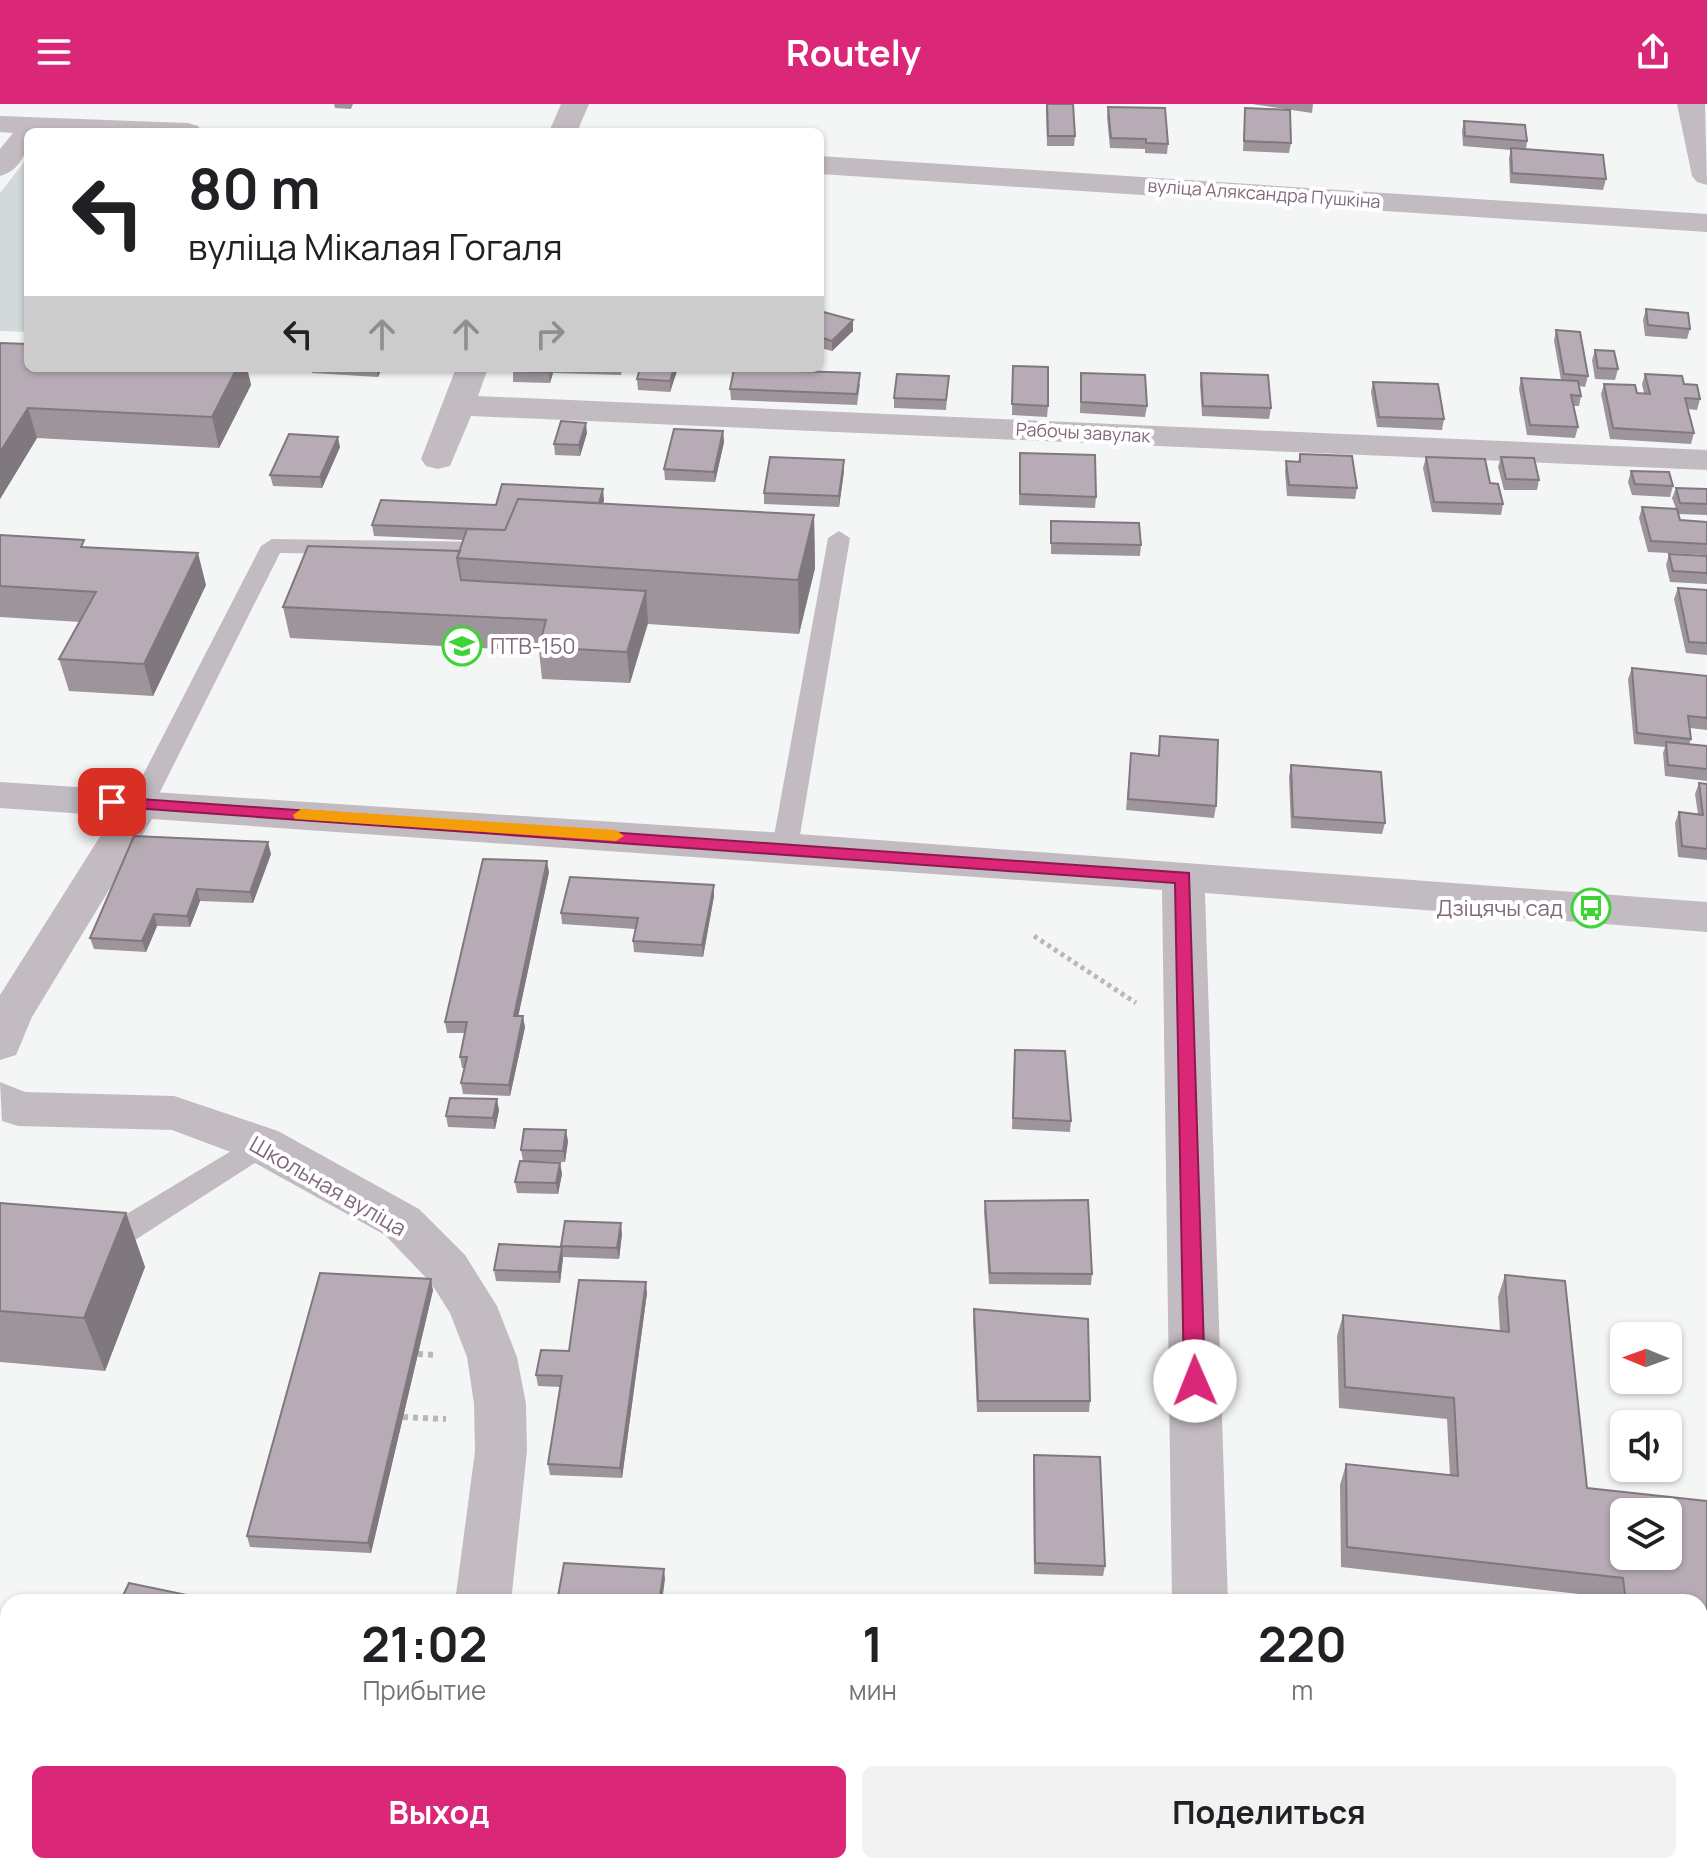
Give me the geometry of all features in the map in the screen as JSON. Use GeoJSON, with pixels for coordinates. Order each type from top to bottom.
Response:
{"type":"FeatureCollection","features":[{"type":"Feature","properties":{"kind":"street"},"geometry":{"type":"LineString","coordinates":[[565,128],[575,104]]}},
{"type":"Feature","properties":{"kind":"street"},"geometry":{"type":"LineString","coordinates":[[1691,104],[1707,176]]}},
{"type":"Feature","properties":{"kind":"street"},"geometry":{"type":"LineString","coordinates":[[0,124],[120,128]]}},
{"type":"Feature","properties":{"kind":"street"},"geometry":{"type":"LineString","coordinates":[[0,167],[24,137]]}},
{"type":"Feature","properties":{"kind":"street","name":"вуліца Аляксандра Пушкіна"},"geometry":{"type":"LineString","coordinates":[[824,165],[1707,223]]}},
{"type":"Feature","properties":{"kind":"street"},"geometry":{"type":"LineString","coordinates":[[438,459],[470,372]]}},
{"type":"Feature","properties":{"kind":"street","name":"Рабочы завулак"},"geometry":{"type":"LineString","coordinates":[[458,405],[1707,460]]}},
{"type":"Feature","properties":{"kind":"street"},"geometry":{"type":"LineString","coordinates":[[0,795],[785,847],[1707,917]]}},
{"type":"Feature","properties":{"kind":"street"},"geometry":{"type":"LineString","coordinates":[[3,1024],[141,804]]}},
{"type":"Feature","properties":{"kind":"street"},"geometry":{"type":"LineString","coordinates":[[1183,877],[1200,1594]]}},
{"type":"Feature","properties":{"kind":"street","name":"Школьная вуліца"},"geometry":{"type":"LineString","coordinates":[[0,1099],[18,1109],[174,1113],[261,1144],[402,1222],[448,1269],[472,1306],[492,1357],[500,1404],[501,1451],[484,1594]]}},
{"type":"Feature","properties":{"kind":"lane"},"geometry":{"type":"LineString","coordinates":[[785,847],[839,538]]}},
{"type":"Feature","properties":{"kind":"lane"},"geometry":{"type":"LineString","coordinates":[[141,804],[272,546],[489,549]]}},
{"type":"Feature","properties":{"kind":"lane"},"geometry":{"type":"LineString","coordinates":[[63,1236],[110,1240],[261,1144]]}},
{"type":"Feature","properties":{"kind":"shaded area"},"geometry":{"type":"Polygon","coordinates":[[[24,162],[24,332],[0,331],[0,193],[24,162]]]}},
{"type":"Feature","properties":{"kind":"building"},"geometry":{"type":"Polygon","coordinates":[[[1047,104],[1073,104],[1075,136],[1048,136],[1047,104]]]}},
{"type":"Feature","properties":{"kind":"building"},"geometry":{"type":"Polygon","coordinates":[[[1108,107],[1165,108],[1168,144],[1146,143],[1146,139],[1111,138],[1108,107]]]}},
{"type":"Feature","properties":{"kind":"building"},"geometry":{"type":"Polygon","coordinates":[[[1245,108],[1290,110],[1291,143],[1244,141],[1245,108]]]}},
{"type":"Feature","properties":{"kind":"building"},"geometry":{"type":"Polygon","coordinates":[[[1464,121],[1525,125],[1527,141],[1465,136],[1464,121]]]}},
{"type":"Feature","properties":{"kind":"building"},"geometry":{"type":"Polygon","coordinates":[[[1511,148],[1603,155],[1606,179],[1512,173],[1511,148]]]}},
{"type":"Feature","properties":{"kind":"building"},"geometry":{"type":"Polygon","coordinates":[[[1646,309],[1688,313],[1690,329],[1648,325],[1646,309]]]}},
{"type":"Feature","properties":{"kind":"building"},"geometry":{"type":"Polygon","coordinates":[[[824,312],[853,320],[832,341],[824,338],[824,312]]]}},
{"type":"Feature","properties":{"kind":"building"},"geometry":{"type":"Polygon","coordinates":[[[1556,330],[1580,332],[1588,376],[1564,374],[1556,330]]]}},
{"type":"Feature","properties":{"kind":"building"},"geometry":{"type":"Polygon","coordinates":[[[0,343],[24,344],[24,372],[235,372],[212,417],[28,408],[0,452],[0,343]]]}},
{"type":"Feature","properties":{"kind":"building"},"geometry":{"type":"Polygon","coordinates":[[[1595,350],[1614,351],[1618,369],[1598,368],[1595,350]]]}},
{"type":"Feature","properties":{"kind":"building"},"geometry":{"type":"Polygon","coordinates":[[[1013,366],[1048,367],[1048,406],[1012,404],[1013,366]]]}},
{"type":"Feature","properties":{"kind":"building"},"geometry":{"type":"Polygon","coordinates":[[[639,372],[673,372],[670,381],[637,379],[639,372]]]}},
{"type":"Feature","properties":{"kind":"building"},"geometry":{"type":"Polygon","coordinates":[[[733,372],[860,373],[857,394],[730,389],[733,372]]]}},
{"type":"Feature","properties":{"kind":"building"},"geometry":{"type":"Polygon","coordinates":[[[1081,373],[1145,375],[1147,406],[1081,402],[1081,373]]]}},
{"type":"Feature","properties":{"kind":"building"},"geometry":{"type":"Polygon","coordinates":[[[1201,373],[1268,375],[1271,408],[1203,406],[1201,373]]]}},
{"type":"Feature","properties":{"kind":"building"},"geometry":{"type":"Polygon","coordinates":[[[897,374],[949,376],[946,400],[894,398],[897,374]]]}},
{"type":"Feature","properties":{"kind":"building"},"geometry":{"type":"Polygon","coordinates":[[[1645,374],[1682,376],[1684,384],[1697,385],[1700,399],[1685,398],[1694,433],[1613,428],[1604,384],[1635,385],[1637,393],[1650,394],[1645,374]]]}},
{"type":"Feature","properties":{"kind":"building"},"geometry":{"type":"Polygon","coordinates":[[[1521,378],[1578,381],[1581,396],[1571,395],[1578,427],[1530,425],[1521,378]]]}},
{"type":"Feature","properties":{"kind":"building"},"geometry":{"type":"Polygon","coordinates":[[[1373,382],[1438,384],[1444,419],[1379,417],[1373,382]]]}},
{"type":"Feature","properties":{"kind":"building"},"geometry":{"type":"Polygon","coordinates":[[[561,421],[586,423],[579,445],[554,444],[561,421]]]}},
{"type":"Feature","properties":{"kind":"building"},"geometry":{"type":"Polygon","coordinates":[[[674,429],[723,431],[714,472],[664,469],[674,429]]]}},
{"type":"Feature","properties":{"kind":"building"},"geometry":{"type":"Polygon","coordinates":[[[289,434],[338,437],[320,477],[270,475],[289,434]]]}},
{"type":"Feature","properties":{"kind":"building"},"geometry":{"type":"Polygon","coordinates":[[[1020,453],[1095,455],[1096,497],[1020,494],[1020,453]]]}},
{"type":"Feature","properties":{"kind":"building"},"geometry":{"type":"Polygon","coordinates":[[[1300,454],[1352,456],[1357,488],[1289,485],[1286,461],[1300,462],[1300,454]]]}},
{"type":"Feature","properties":{"kind":"building"},"geometry":{"type":"Polygon","coordinates":[[[770,457],[844,460],[839,496],[764,493],[770,457]]]}},
{"type":"Feature","properties":{"kind":"building"},"geometry":{"type":"Polygon","coordinates":[[[1426,457],[1485,459],[1490,483],[1498,484],[1503,504],[1434,502],[1426,457]]]}},
{"type":"Feature","properties":{"kind":"building"},"geometry":{"type":"Polygon","coordinates":[[[1501,457],[1534,458],[1539,480],[1506,479],[1501,457]]]}},
{"type":"Feature","properties":{"kind":"building"},"geometry":{"type":"Polygon","coordinates":[[[1631,471],[1669,472],[1673,486],[1635,484],[1631,471]]]}},
{"type":"Feature","properties":{"kind":"building"},"geometry":{"type":"Polygon","coordinates":[[[502,484],[603,489],[599,503],[518,499],[505,530],[372,525],[381,500],[496,505],[502,484]]]}},
{"type":"Feature","properties":{"kind":"building"},"geometry":{"type":"Polygon","coordinates":[[[1676,488],[1707,489],[1707,504],[1680,503],[1676,488]]]}},
{"type":"Feature","properties":{"kind":"building"},"geometry":{"type":"Polygon","coordinates":[[[518,499],[814,515],[798,580],[457,558],[467,529],[505,530],[518,499]]]}},
{"type":"Feature","properties":{"kind":"building"},"geometry":{"type":"Polygon","coordinates":[[[1642,507],[1677,509],[1680,520],[1707,522],[1707,544],[1651,541],[1642,507]]]}},
{"type":"Feature","properties":{"kind":"building"},"geometry":{"type":"Polygon","coordinates":[[[1051,521],[1139,523],[1141,545],[1051,543],[1051,521]]]}},
{"type":"Feature","properties":{"kind":"building"},"geometry":{"type":"Polygon","coordinates":[[[0,535],[84,540],[81,547],[198,553],[144,664],[59,659],[96,592],[0,586],[0,535]]]}},
{"type":"Feature","properties":{"kind":"building"},"geometry":{"type":"Polygon","coordinates":[[[308,546],[460,551],[457,558],[461,580],[646,591],[627,652],[539,647],[546,620],[283,607],[308,546]]]}},
{"type":"Feature","properties":{"kind":"building"},"geometry":{"type":"Polygon","coordinates":[[[1669,554],[1707,556],[1707,573],[1673,571],[1669,554]]]}},
{"type":"Feature","properties":{"kind":"building"},"geometry":{"type":"Polygon","coordinates":[[[1678,588],[1707,590],[1707,643],[1689,642],[1678,588]]]}},
{"type":"Feature","properties":{"kind":"building"},"geometry":{"type":"Polygon","coordinates":[[[1632,668],[1707,676],[1707,718],[1688,716],[1691,739],[1637,733],[1632,668]]]}},
{"type":"Feature","properties":{"kind":"building"},"geometry":{"type":"Polygon","coordinates":[[[1160,736],[1218,740],[1216,806],[1128,799],[1131,753],[1159,756],[1160,736]]]}},
{"type":"Feature","properties":{"kind":"building"},"geometry":{"type":"Polygon","coordinates":[[[1666,742],[1707,746],[1707,769],[1668,765],[1666,742]]]}},
{"type":"Feature","properties":{"kind":"building"},"geometry":{"type":"Polygon","coordinates":[[[1291,765],[1381,772],[1385,823],[1293,817],[1291,765]]]}},
{"type":"Feature","properties":{"kind":"building"},"geometry":{"type":"Polygon","coordinates":[[[1699,783],[1707,784],[1707,849],[1682,846],[1679,812],[1703,815],[1699,783]]]}},
{"type":"Feature","properties":{"kind":"building"},"geometry":{"type":"Polygon","coordinates":[[[134,836],[268,842],[250,892],[197,889],[187,916],[154,914],[142,941],[90,938],[134,836]]]}},
{"type":"Feature","properties":{"kind":"building"},"geometry":{"type":"Polygon","coordinates":[[[483,859],[547,861],[514,1016],[523,1016],[509,1085],[461,1083],[467,1057],[460,1057],[467,1022],[445,1022],[483,859]]]}},
{"type":"Feature","properties":{"kind":"building"},"geometry":{"type":"Polygon","coordinates":[[[570,877],[714,885],[702,945],[633,941],[638,918],[561,913],[570,877]]]}},
{"type":"Feature","properties":{"kind":"building"},"geometry":{"type":"Polygon","coordinates":[[[1015,1050],[1065,1051],[1071,1121],[1013,1118],[1015,1050]]]}},
{"type":"Feature","properties":{"kind":"building"},"geometry":{"type":"Polygon","coordinates":[[[450,1098],[497,1099],[493,1118],[446,1116],[450,1098]]]}},
{"type":"Feature","properties":{"kind":"building"},"geometry":{"type":"Polygon","coordinates":[[[524,1129],[566,1130],[563,1151],[521,1150],[524,1129]]]}},
{"type":"Feature","properties":{"kind":"building"},"geometry":{"type":"Polygon","coordinates":[[[520,1161],[560,1163],[556,1183],[515,1182],[520,1161]]]}},
{"type":"Feature","properties":{"kind":"building"},"geometry":{"type":"Polygon","coordinates":[[[1088,1200],[1092,1274],[990,1273],[985,1201],[1088,1200]]]}},
{"type":"Feature","properties":{"kind":"building"},"geometry":{"type":"Polygon","coordinates":[[[0,1203],[126,1213],[84,1318],[0,1311],[0,1203]]]}},
{"type":"Feature","properties":{"kind":"building"},"geometry":{"type":"Polygon","coordinates":[[[565,1221],[621,1223],[617,1248],[561,1246],[565,1221]]]}},
{"type":"Feature","properties":{"kind":"building"},"geometry":{"type":"Polygon","coordinates":[[[499,1244],[562,1247],[558,1272],[494,1270],[499,1244]]]}},
{"type":"Feature","properties":{"kind":"building"},"geometry":{"type":"Polygon","coordinates":[[[320,1273],[431,1279],[368,1543],[247,1536],[320,1273]]]}},
{"type":"Feature","properties":{"kind":"building"},"geometry":{"type":"Polygon","coordinates":[[[1505,1275],[1565,1281],[1587,1488],[1679,1498],[1610,1498],[1610,1570],[1682,1570],[1682,1498],[1707,1501],[1707,1594],[1625,1594],[1623,1578],[1347,1547],[1346,1464],[1458,1476],[1454,1398],[1345,1387],[1343,1315],[1509,1332],[1505,1275]]]}},
{"type":"Feature","properties":{"kind":"building"},"geometry":{"type":"Polygon","coordinates":[[[579,1280],[646,1282],[620,1468],[548,1464],[562,1376],[536,1375],[541,1350],[569,1351],[579,1280]]]}},
{"type":"Feature","properties":{"kind":"building"},"geometry":{"type":"Polygon","coordinates":[[[974,1309],[1088,1319],[1090,1401],[978,1401],[974,1309]]]}},
{"type":"Feature","properties":{"kind":"building"},"geometry":{"type":"Polygon","coordinates":[[[1034,1455],[1100,1457],[1105,1566],[1035,1563],[1034,1455]]]}},
{"type":"Feature","properties":{"kind":"building"},"geometry":{"type":"Polygon","coordinates":[[[564,1563],[664,1569],[660,1594],[558,1594],[564,1563]]]}},
{"type":"Feature","properties":{"kind":"building"},"geometry":{"type":"Polygon","coordinates":[[[129,1583],[182,1594],[124,1594],[129,1583]]]}},
{"type":"Feature","properties":{"kind":"slow traffic"},"geometry":{"type":"LineString","coordinates":[[301,815],[616,836]]}},
{"type":"Feature","properties":{"kind":"place","name":"ПТВ-150"},"geometry":{"type":"Point","coordinates":[462,646]}},
{"type":"Feature","properties":{"kind":"place","name":"Дзіцячы сад"},"geometry":{"type":"Point","coordinates":[1591,908]}},
{"type":"Feature","properties":{"kind":"route"},"geometry":{"type":"LineString","coordinates":[[112,802],[1183,877],[1195,1381]]}}]}
